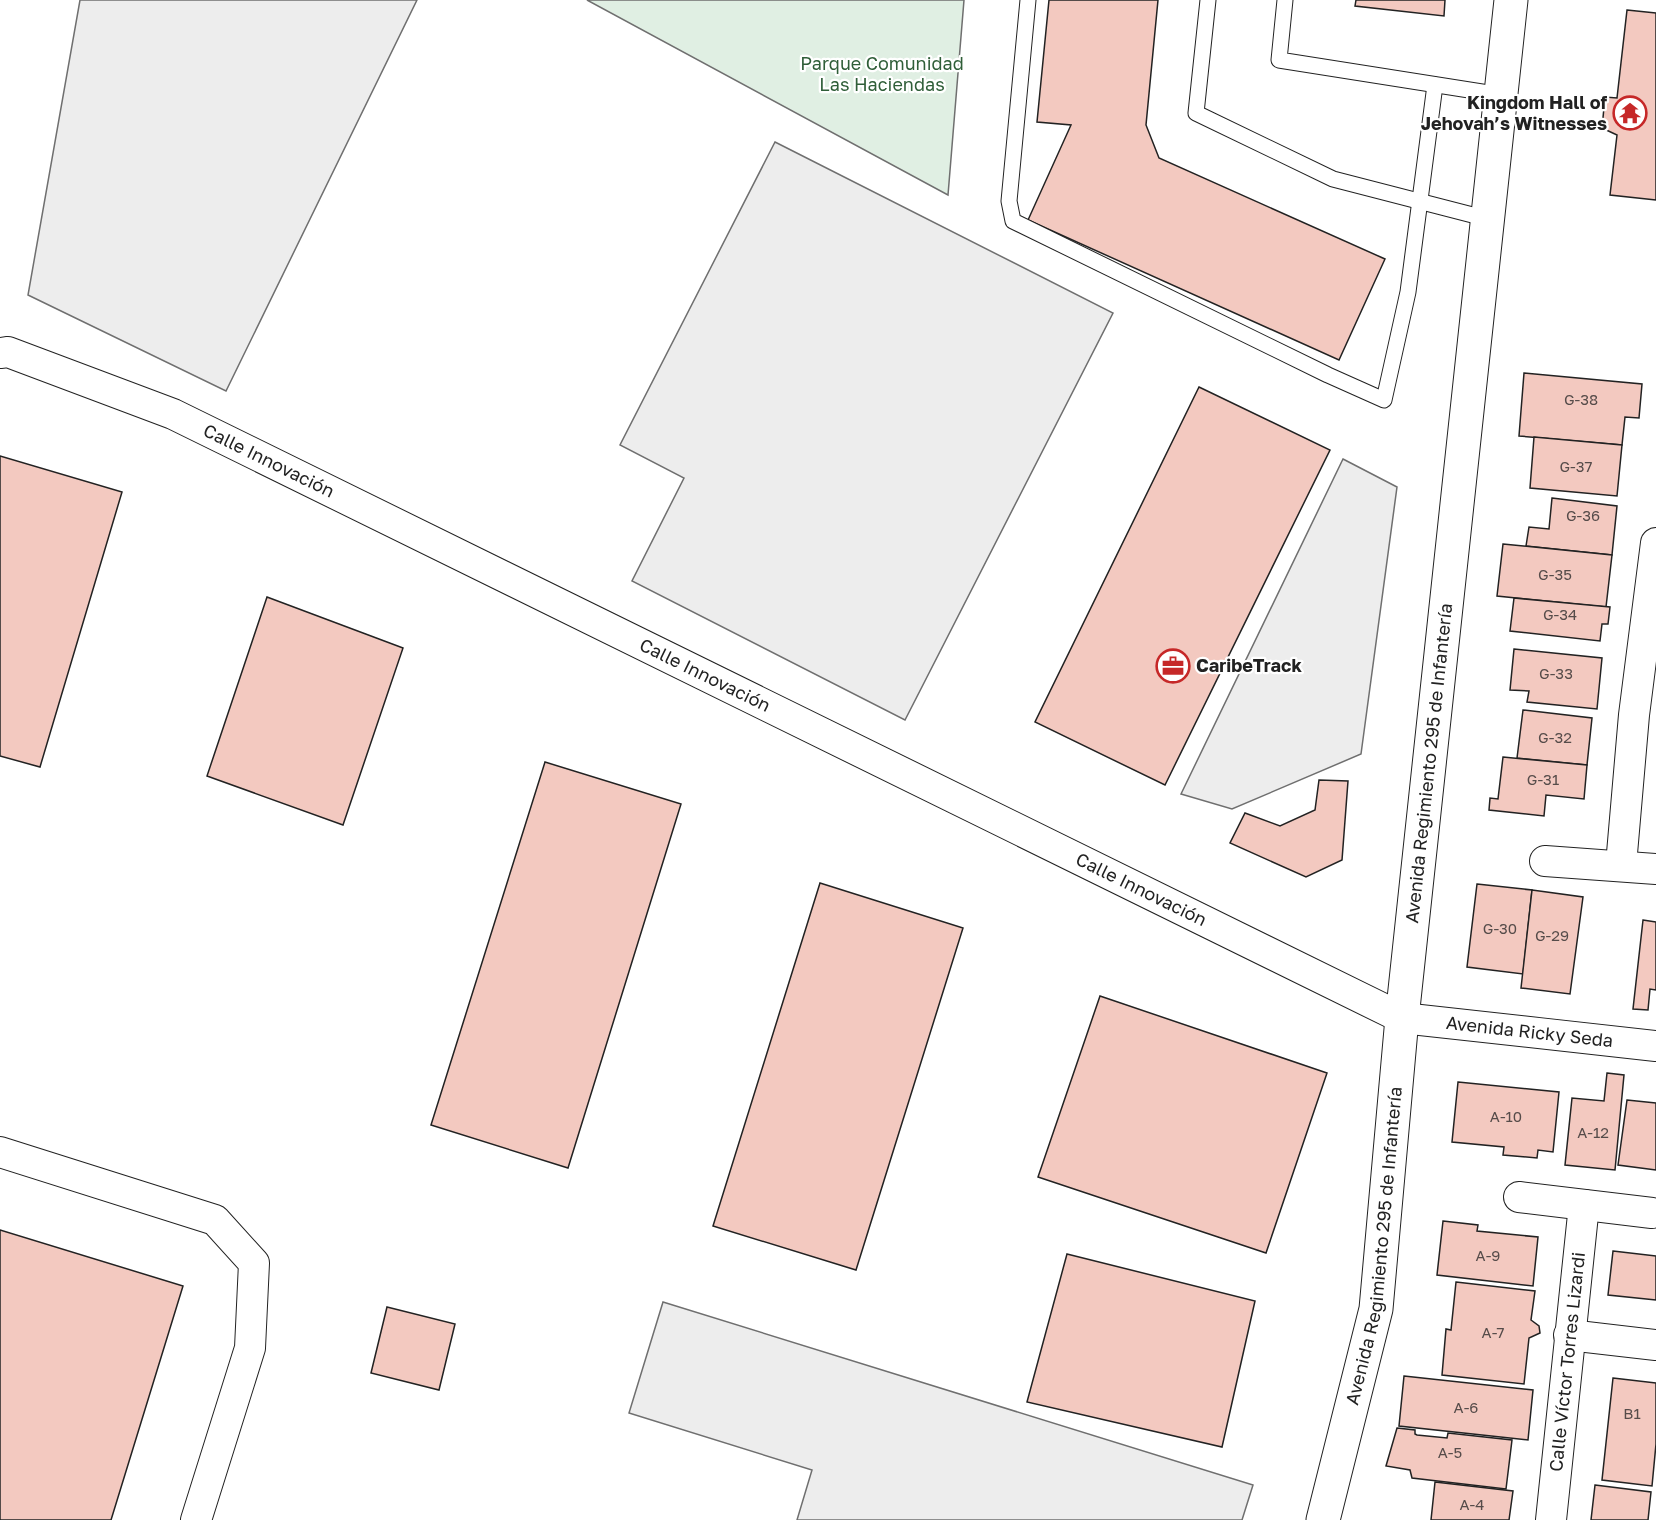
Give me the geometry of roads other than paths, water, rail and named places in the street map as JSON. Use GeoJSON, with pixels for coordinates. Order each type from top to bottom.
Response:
{"type":"FeatureCollection","features":[{"type":"Feature","properties":{"kind":"main road","name":"Avenida Regimiento 295 de Infantería"},"geometry":{"type":"LineString","coordinates":[[1323,1520],[1376,1309],[1402,1018],[1511,0]]}},
{"type":"Feature","properties":{"kind":"street","name":"Calle Innovación"},"geometry":{"type":"LineString","coordinates":[[0,353],[8,352],[172,414],[1402,1018]]}},
{"type":"Feature","properties":{"kind":"street"},"geometry":{"type":"LineString","coordinates":[[1620,865],[1645,716],[1656,543]]}},
{"type":"Feature","properties":{"kind":"street"},"geometry":{"type":"LineString","coordinates":[[1545,861],[1656,869]]}},
{"type":"Feature","properties":{"kind":"street","name":"Avenida Ricky Seda"},"geometry":{"type":"LineString","coordinates":[[1402,1018],[1656,1046]]}},
{"type":"Feature","properties":{"kind":"street"},"geometry":{"type":"LineString","coordinates":[[0,1152],[215,1220],[254,1263],[250,1348],[196,1520]]}},
{"type":"Feature","properties":{"kind":"street"},"geometry":{"type":"LineString","coordinates":[[1519,1197],[1652,1213]]}},
{"type":"Feature","properties":{"kind":"street","name":"Calle Víctor Torres Lizardi"},"geometry":{"type":"LineString","coordinates":[[1551,1520],[1584,1205]]}},
{"type":"Feature","properties":{"kind":"street"},"geometry":{"type":"LineString","coordinates":[[1569,1335],[1656,1344]]}},
{"type":"Feature","properties":{"kind":"lane"},"geometry":{"type":"LineString","coordinates":[[1028,0],[1009,201],[1013,221],[1328,375],[1384,400],[1408,292],[1435,85]]}},
{"type":"Feature","properties":{"kind":"lane"},"geometry":{"type":"LineString","coordinates":[[1208,0],[1196,113],[1333,179],[1488,219]]}},
{"type":"Feature","properties":{"kind":"lane"},"geometry":{"type":"LineString","coordinates":[[1285,0],[1279,60],[1501,95]]}},
{"type":"Feature","properties":{"kind":"place","name":"Kingdom Hall of Jehovah’s Witnesses"},"geometry":{"type":"Point","coordinates":[1630,113]}},
{"type":"Feature","properties":{"kind":"place","name":"CaribeTrack"},"geometry":{"type":"Point","coordinates":[1173,666]}},
{"type":"Feature","properties":{"kind":"park label","name":"Parque Comunidad Las Haciendas"},"geometry":{"type":"Point","coordinates":[882,74]}}]}
